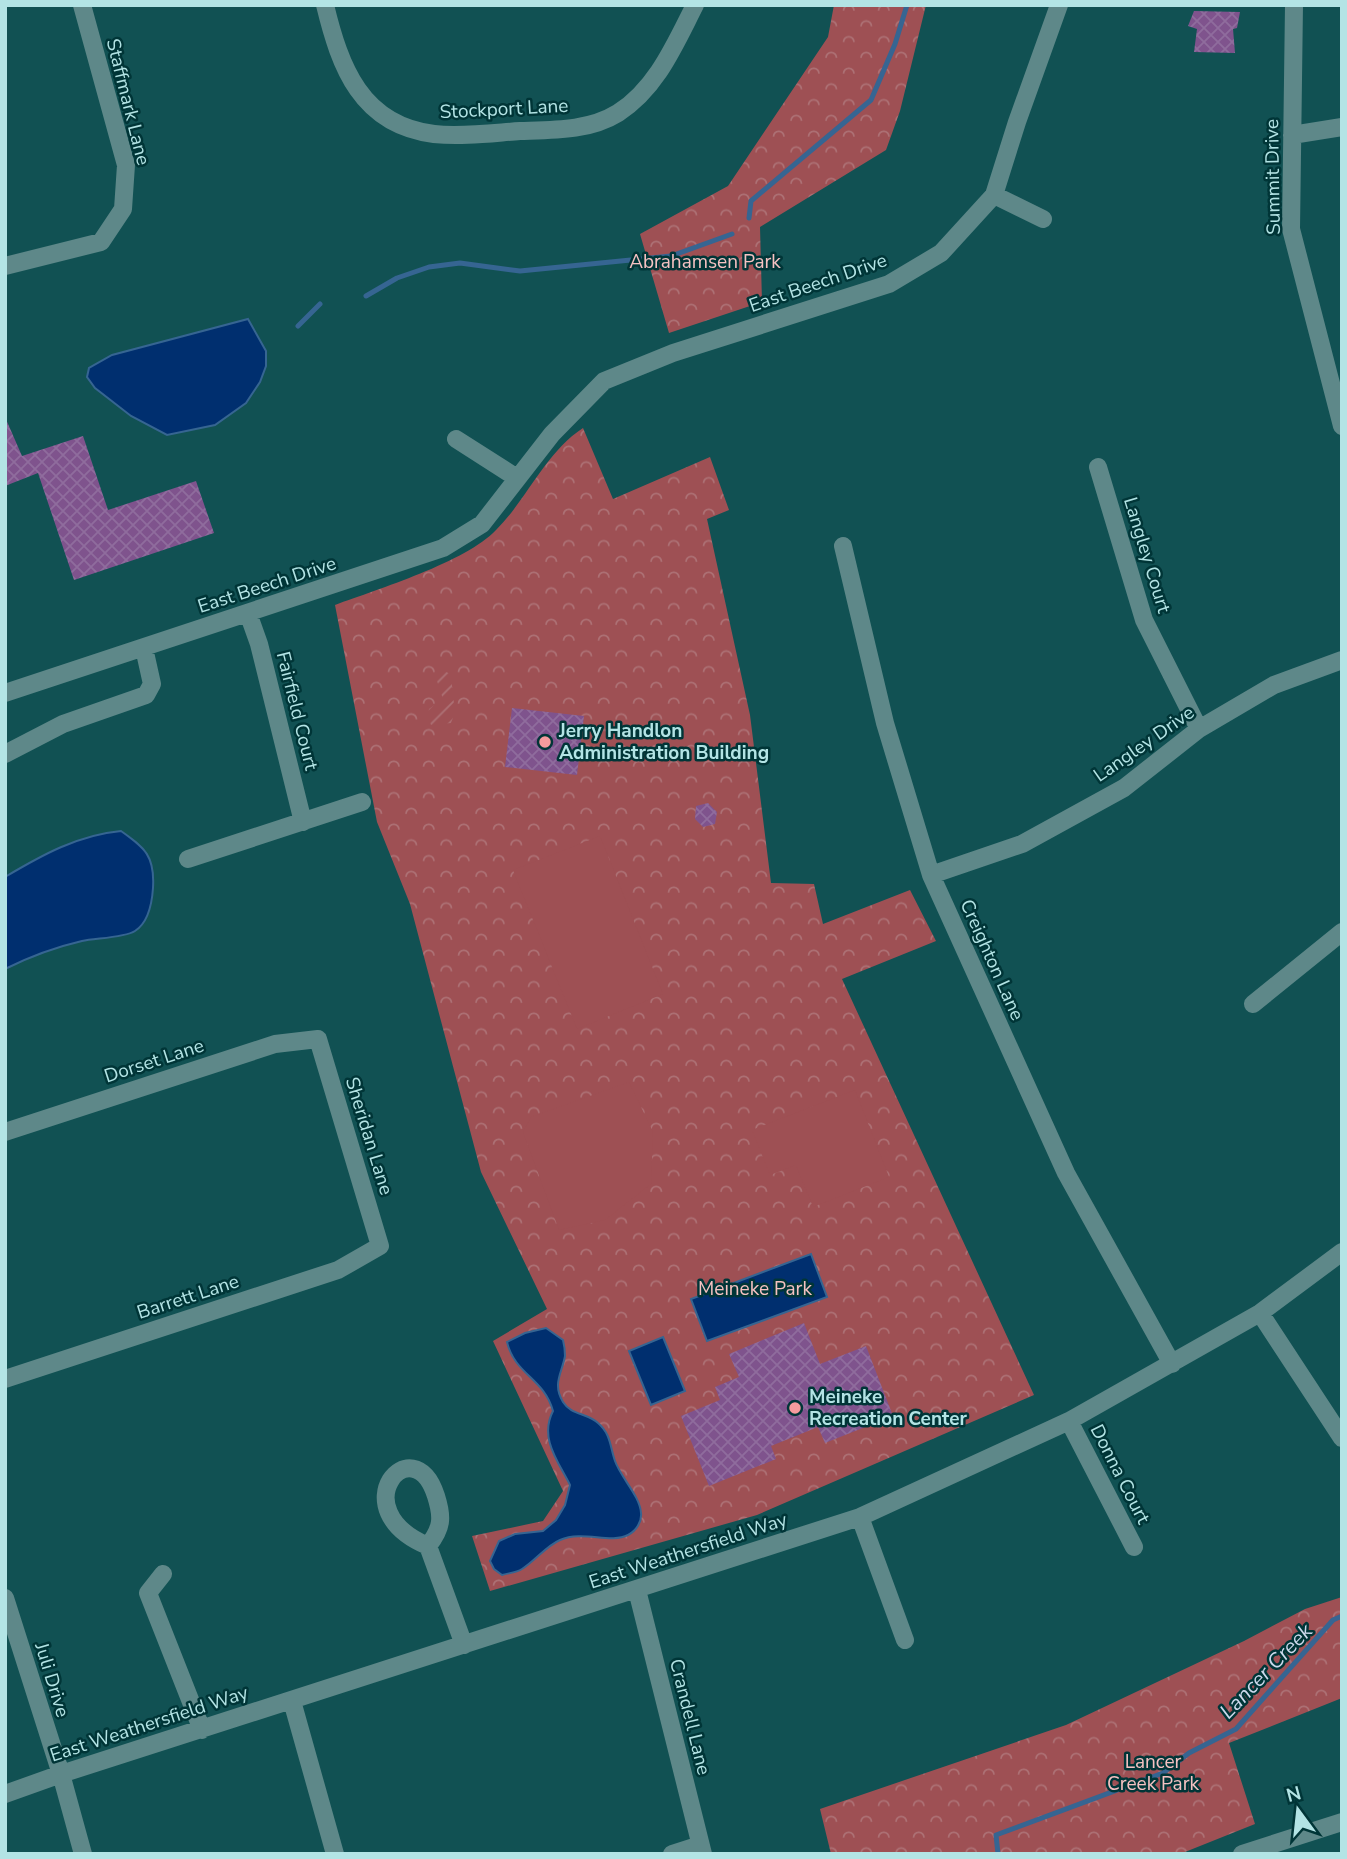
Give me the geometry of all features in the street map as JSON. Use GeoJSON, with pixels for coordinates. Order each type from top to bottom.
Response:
{"type":"FeatureCollection","features":[{"type":"Feature","properties":{"kind":"street","name":"Staffmark Lane"},"geometry":{"type":"LineString","coordinates":[[5,266],[101,242],[123,209],[126,165],[82,5]]}},
{"type":"Feature","properties":{"kind":"street","name":"Stockport Lane"},"geometry":{"type":"LineString","coordinates":[[325,5],[334,43],[344,67],[363,97],[384,116],[433,134],[566,129],[593,124],[617,113],[652,83],[695,5]]}},
{"type":"Feature","properties":{"kind":"street","name":"East Beech Drive"},"geometry":{"type":"LineString","coordinates":[[5,692],[443,548],[482,524],[552,434],[604,382],[673,354],[889,284],[942,253],[994,195],[1059,5]]}},
{"type":"Feature","properties":{"kind":"street","name":"Summit Drive"},"geometry":{"type":"LineString","coordinates":[[1294,5],[1291,229],[1342,426]]}},
{"type":"Feature","properties":{"kind":"street"},"geometry":{"type":"LineString","coordinates":[[1292,135],[1342,127]]}},
{"type":"Feature","properties":{"kind":"street"},"geometry":{"type":"LineString","coordinates":[[994,195],[1043,219]]}},
{"type":"Feature","properties":{"kind":"street"},"geometry":{"type":"LineString","coordinates":[[456,439],[517,478]]}},
{"type":"Feature","properties":{"kind":"street","name":"Langley Court"},"geometry":{"type":"LineString","coordinates":[[1098,467],[1144,620],[1199,729]]}},
{"type":"Feature","properties":{"kind":"street","name":"Creighton Lane"},"geometry":{"type":"LineString","coordinates":[[843,547],[885,723],[931,875],[1066,1173],[1172,1364]]}},
{"type":"Feature","properties":{"kind":"street","name":"Fairfield Court"},"geometry":{"type":"LineString","coordinates":[[247,612],[259,644],[303,822]]}},
{"type":"Feature","properties":{"kind":"street"},"geometry":{"type":"LineString","coordinates":[[5,754],[63,724],[146,695],[152,684],[144,648]]}},
{"type":"Feature","properties":{"kind":"street","name":"Langley Drive"},"geometry":{"type":"LineString","coordinates":[[931,875],[1022,844],[1124,788],[1199,729],[1274,685],[1342,660]]}},
{"type":"Feature","properties":{"kind":"street"},"geometry":{"type":"LineString","coordinates":[[188,859],[362,802]]}},
{"type":"Feature","properties":{"kind":"street"},"geometry":{"type":"LineString","coordinates":[[1253,1004],[1342,932]]}},
{"type":"Feature","properties":{"kind":"street","name":"Dorset Lane"},"geometry":{"type":"LineString","coordinates":[[5,1132],[275,1044],[318,1039]]}},
{"type":"Feature","properties":{"kind":"street","name":"Sheridan Lane"},"geometry":{"type":"LineString","coordinates":[[318,1039],[380,1246]]}},
{"type":"Feature","properties":{"kind":"street","name":"Barrett Lane"},"geometry":{"type":"LineString","coordinates":[[5,1379],[338,1270],[380,1246]]}},
{"type":"Feature","properties":{"kind":"street","name":"East Weathersfield Way"},"geometry":{"type":"LineString","coordinates":[[5,1794],[860,1517],[1069,1421],[1260,1313],[1342,1252]]}},
{"type":"Feature","properties":{"kind":"street"},"geometry":{"type":"LineString","coordinates":[[1260,1313],[1342,1438]]}},
{"type":"Feature","properties":{"kind":"street","name":"Donna Court"},"geometry":{"type":"LineString","coordinates":[[1069,1421],[1134,1547]]}},
{"type":"Feature","properties":{"kind":"street"},"geometry":{"type":"LineString","coordinates":[[860,1517],[905,1640]]}},
{"type":"Feature","properties":{"kind":"street"},"geometry":{"type":"LineString","coordinates":[[428,1546],[464,1645]]}},
{"type":"Feature","properties":{"kind":"street"},"geometry":{"type":"LineString","coordinates":[[163,1574],[148,1593],[202,1730]]}},
{"type":"Feature","properties":{"kind":"street","name":"Crandell Lane"},"geometry":{"type":"LineString","coordinates":[[637,1590],[701,1849]]}},
{"type":"Feature","properties":{"kind":"street","name":"Juli Drive"},"geometry":{"type":"LineString","coordinates":[[5,1598],[61,1774],[83,1854]]}},
{"type":"Feature","properties":{"kind":"street"},"geometry":{"type":"LineString","coordinates":[[292,1700],[335,1854]]}},
{"type":"Feature","properties":{"kind":"street"},"geometry":{"type":"LineString","coordinates":[[1242,1854],[1285,1847],[1342,1822]]}},
{"type":"Feature","properties":{"kind":"street"},"geometry":{"type":"LineString","coordinates":[[672,1854],[701,1849]]}},
{"type":"Feature","properties":{"kind":"green space","name":"Abrahamsen Park"},"geometry":{"type":"Polygon","coordinates":[[[834,5],[926,5],[900,111],[886,150],[760,227],[762,302],[669,333],[640,234],[728,186],[828,37],[834,5]]]}},
{"type":"Feature","properties":{"kind":"green space","name":"Meineke Park"},"geometry":{"type":"Polygon","coordinates":[[[583,428],[613,499],[710,457],[729,510],[707,519],[750,715],[771,883],[814,884],[823,924],[910,890],[936,941],[842,979],[1034,1395],[757,1515],[490,1591],[472,1536],[543,1521],[563,1491],[493,1341],[547,1309],[481,1172],[410,904],[377,822],[335,605],[420,574],[482,542],[507,517],[558,450],[583,428]]]}},
{"type":"Feature","properties":{"kind":"green space"},"geometry":{"type":"Polygon","coordinates":[[[441,669],[450,674],[455,711],[451,723],[431,725],[429,709],[443,699],[436,678],[441,669]]]}},
{"type":"Feature","properties":{"kind":"green space"},"geometry":{"type":"Polygon","coordinates":[[[600,836],[663,994],[577,1029],[513,870],[600,836]]]}},
{"type":"Feature","properties":{"kind":"green space"},"geometry":{"type":"Polygon","coordinates":[[[629,1082],[653,1132],[651,1184],[605,1220],[559,1230],[523,1132],[531,1117],[629,1082]]]}},
{"type":"Feature","properties":{"kind":"green space"},"geometry":{"type":"Polygon","coordinates":[[[855,1090],[889,1177],[813,1207],[796,1165],[770,1175],[752,1130],[855,1090]]]}},
{"type":"Feature","properties":{"kind":"green space","name":"Lancer Creek Park"},"geometry":{"type":"Polygon","coordinates":[[[1342,1597],[1342,1698],[1229,1743],[1255,1824],[1180,1854],[831,1854],[820,1809],[1066,1725],[1244,1641],[1305,1609],[1342,1597]]]}},
{"type":"Feature","properties":{"kind":"water"},"geometry":{"type":"Polygon","coordinates":[[[248,319],[266,351],[266,366],[260,382],[246,403],[215,425],[167,435],[131,416],[95,388],[87,377],[89,368],[112,355],[248,319]]]}},
{"type":"Feature","properties":{"kind":"water"},"geometry":{"type":"Polygon","coordinates":[[[121,831],[142,848],[152,868],[151,906],[140,927],[124,935],[62,946],[5,969],[5,877],[75,842],[121,831]]]}},
{"type":"Feature","properties":{"kind":"water"},"geometry":{"type":"Polygon","coordinates":[[[811,1254],[827,1297],[707,1341],[691,1299],[811,1254]]]}},
{"type":"Feature","properties":{"kind":"water"},"geometry":{"type":"Polygon","coordinates":[[[546,1328],[563,1340],[565,1356],[558,1384],[560,1396],[570,1409],[594,1420],[602,1427],[610,1441],[618,1467],[640,1507],[641,1520],[634,1531],[621,1537],[578,1536],[560,1540],[522,1569],[502,1575],[494,1569],[490,1561],[499,1541],[515,1534],[543,1531],[556,1520],[565,1505],[570,1485],[549,1440],[549,1421],[553,1411],[549,1400],[516,1362],[507,1342],[525,1333],[546,1328]]]}},
{"type":"Feature","properties":{"kind":"water"},"geometry":{"type":"Polygon","coordinates":[[[663,1337],[685,1391],[651,1405],[629,1351],[663,1337]]]}},
{"type":"Feature","properties":{"kind":"building"},"geometry":{"type":"Polygon","coordinates":[[[1194,11],[1240,12],[1237,28],[1233,29],[1235,53],[1194,52],[1197,29],[1188,26],[1194,11]]]}},
{"type":"Feature","properties":{"kind":"building"},"geometry":{"type":"Polygon","coordinates":[[[5,417],[22,456],[83,436],[108,510],[196,481],[214,533],[74,580],[38,473],[5,486],[5,417]]]}},
{"type":"Feature","properties":{"kind":"building","name":"Jerry Handlon Administration Building"},"geometry":{"type":"Polygon","coordinates":[[[512,708],[584,716],[577,775],[505,767],[512,708]]]}},
{"type":"Feature","properties":{"kind":"building"},"geometry":{"type":"Polygon","coordinates":[[[708,803],[717,812],[715,824],[703,827],[695,819],[696,806],[708,803]]]}},
{"type":"Feature","properties":{"kind":"building","name":"Meineke Recreation Center"},"geometry":{"type":"Polygon","coordinates":[[[804,1323],[820,1364],[866,1346],[893,1416],[825,1443],[818,1427],[771,1446],[776,1459],[709,1486],[681,1416],[720,1400],[715,1387],[739,1377],[729,1354],[804,1323]]]}},
{"type":"Feature","properties":{"kind":"waterway"},"geometry":{"type":"LineString","coordinates":[[749,218],[751,201],[871,100],[895,44],[907,5]]}},
{"type":"Feature","properties":{"kind":"waterway"},"geometry":{"type":"LineString","coordinates":[[366,296],[397,278],[429,267],[460,263],[520,271],[671,256],[732,234]]}},
{"type":"Feature","properties":{"kind":"waterway"},"geometry":{"type":"LineString","coordinates":[[298,326],[320,304]]}},
{"type":"Feature","properties":{"kind":"waterway","name":"Lancer Creek"},"geometry":{"type":"LineString","coordinates":[[998,1854],[996,1835],[1163,1773],[1189,1753],[1236,1729],[1333,1620],[1342,1616]]}},
{"type":"Feature","properties":{"kind":"place","name":"Jerry Handlon Administration Building"},"geometry":{"type":"Point","coordinates":[545,742]}},
{"type":"Feature","properties":{"kind":"place","name":"Meineke Recreation Center"},"geometry":{"type":"Point","coordinates":[795,1408]}}]}
